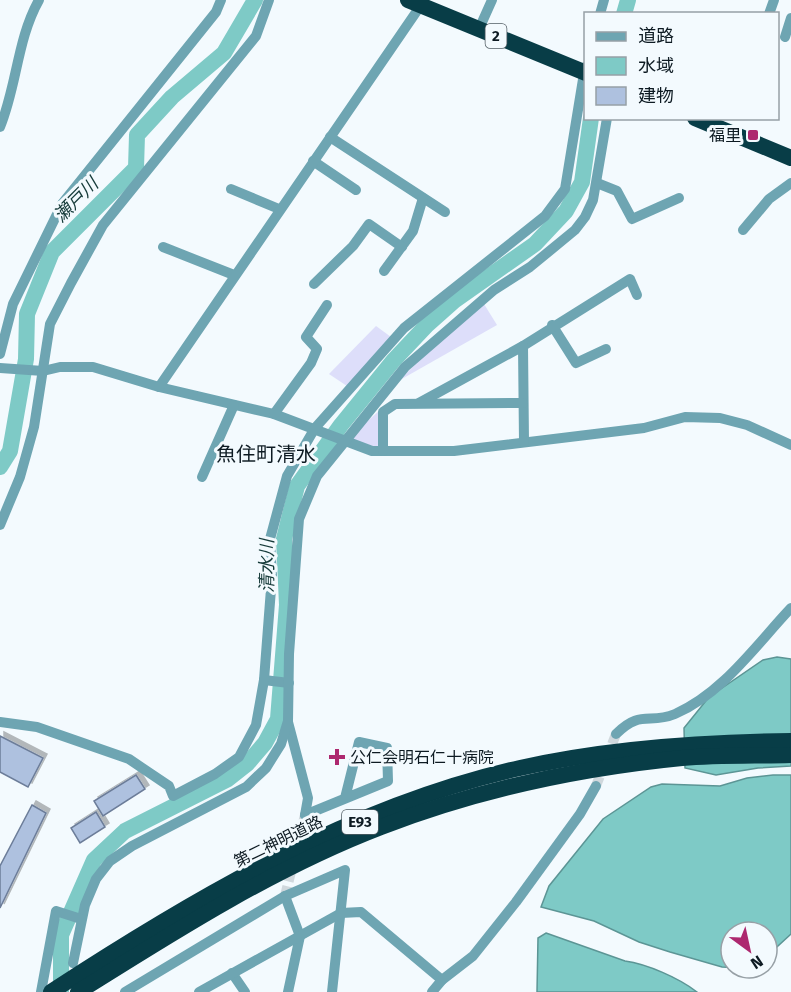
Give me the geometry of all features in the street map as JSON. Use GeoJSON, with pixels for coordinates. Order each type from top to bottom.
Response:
{"type":"FeatureCollection","features":[{"type":"Feature","properties":{"kind":"highway","name":"2"},"geometry":{"type":"LineString","coordinates":[[412,2],[584,70]]}},
{"type":"Feature","properties":{"kind":"highway"},"geometry":{"type":"LineString","coordinates":[[700,120],[791,158]]}},
{"type":"Feature","properties":{"kind":"highway","name":"第二神明道路"},"geometry":{"type":"LineString","coordinates":[[51,992],[207,896],[308,844],[413,800],[519,768],[600,754],[681,751],[791,741]]}},
{"type":"Feature","properties":{"kind":"highway","name":"第二神明道路"},"geometry":{"type":"LineString","coordinates":[[681,751],[791,755]]}},
{"type":"Feature","properties":{"kind":"street"},"geometry":{"type":"LineString","coordinates":[[0,127],[8,108],[30,17],[39,0]]}},
{"type":"Feature","properties":{"kind":"street"},"geometry":{"type":"LineString","coordinates":[[0,354],[13,304],[62,204],[216,12],[221,0]]}},
{"type":"Feature","properties":{"kind":"street"},"geometry":{"type":"LineString","coordinates":[[0,525],[20,477],[34,427],[40,371],[50,324],[103,225],[256,36],[269,0]]}},
{"type":"Feature","properties":{"kind":"street"},"geometry":{"type":"LineString","coordinates":[[479,29],[492,0]]}},
{"type":"Feature","properties":{"kind":"street"},"geometry":{"type":"LineString","coordinates":[[159,387],[330,137],[412,2]]}},
{"type":"Feature","properties":{"kind":"street"},"geometry":{"type":"LineString","coordinates":[[784,37],[791,18]]}},
{"type":"Feature","properties":{"kind":"street"},"geometry":{"type":"LineString","coordinates":[[0,722],[37,727],[129,759],[169,786],[173,796],[215,774],[239,757],[256,725],[264,680],[272,576],[270,539],[287,476],[315,429],[404,328],[545,216],[565,189],[584,76]]}},
{"type":"Feature","properties":{"kind":"street"},"geometry":{"type":"LineString","coordinates":[[345,798],[359,742],[387,748],[388,781],[305,815],[308,798],[288,721],[299,519],[317,476],[405,367],[426,346],[494,290],[530,267],[575,230],[585,218],[597,183],[607,120]]}},
{"type":"Feature","properties":{"kind":"street"},"geometry":{"type":"LineString","coordinates":[[330,137],[445,212]]}},
{"type":"Feature","properties":{"kind":"street"},"geometry":{"type":"LineString","coordinates":[[313,161],[357,190]]}},
{"type":"Feature","properties":{"kind":"street"},"geometry":{"type":"LineString","coordinates":[[597,183],[617,192],[632,219],[679,198]]}},
{"type":"Feature","properties":{"kind":"street"},"geometry":{"type":"LineString","coordinates":[[743,231],[769,199],[791,183]]}},
{"type":"Feature","properties":{"kind":"street"},"geometry":{"type":"LineString","coordinates":[[231,189],[279,209]]}},
{"type":"Feature","properties":{"kind":"street"},"geometry":{"type":"LineString","coordinates":[[384,271],[413,231],[423,198]]}},
{"type":"Feature","properties":{"kind":"street"},"geometry":{"type":"LineString","coordinates":[[314,284],[353,246],[369,224],[402,247]]}},
{"type":"Feature","properties":{"kind":"street"},"geometry":{"type":"LineString","coordinates":[[164,246],[234,275]]}},
{"type":"Feature","properties":{"kind":"street"},"geometry":{"type":"LineString","coordinates":[[419,403],[523,346],[552,325],[592,304],[630,279],[637,295]]}},
{"type":"Feature","properties":{"kind":"street"},"geometry":{"type":"LineString","coordinates":[[274,414],[311,363],[317,349],[306,337],[327,304]]}},
{"type":"Feature","properties":{"kind":"street"},"geometry":{"type":"LineString","coordinates":[[552,325],[576,363],[606,349]]}},
{"type":"Feature","properties":{"kind":"street"},"geometry":{"type":"LineString","coordinates":[[523,346],[524,442]]}},
{"type":"Feature","properties":{"kind":"street"},"geometry":{"type":"LineString","coordinates":[[1,368],[40,371],[60,367],[93,367],[159,387],[274,414],[372,451],[454,451],[644,428],[685,417],[720,418],[747,425],[791,445]]}},
{"type":"Feature","properties":{"kind":"street"},"geometry":{"type":"LineString","coordinates":[[383,451],[383,412],[395,404],[523,403]]}},
{"type":"Feature","properties":{"kind":"street"},"geometry":{"type":"LineString","coordinates":[[202,477],[234,405]]}},
{"type":"Feature","properties":{"kind":"street"},"geometry":{"type":"LineString","coordinates":[[616,734],[633,719],[674,714],[719,686],[791,608]]}},
{"type":"Feature","properties":{"kind":"street"},"geometry":{"type":"LineString","coordinates":[[264,680],[289,683]]}},
{"type":"Feature","properties":{"kind":"street"},"geometry":{"type":"LineString","coordinates":[[74,978],[81,919],[96,879],[110,861],[132,846],[246,787],[266,768],[280,744],[288,721]]}},
{"type":"Feature","properties":{"kind":"street"},"geometry":{"type":"LineString","coordinates":[[432,992],[442,980],[473,956],[516,902],[554,853],[596,786]]}},
{"type":"Feature","properties":{"kind":"street"},"geometry":{"type":"LineString","coordinates":[[125,992],[285,896],[345,870],[332,992]]}},
{"type":"Feature","properties":{"kind":"street"},"geometry":{"type":"LineString","coordinates":[[285,896],[300,936],[288,992]]}},
{"type":"Feature","properties":{"kind":"street"},"geometry":{"type":"LineString","coordinates":[[40,992],[56,911],[81,919]]}},
{"type":"Feature","properties":{"kind":"street"},"geometry":{"type":"LineString","coordinates":[[200,992],[341,913],[361,912],[442,980]]}},
{"type":"Feature","properties":{"kind":"street"},"geometry":{"type":"LineString","coordinates":[[232,973],[245,992]]}},
{"type":"Feature","properties":{"kind":"shaded area"},"geometry":{"type":"Polygon","coordinates":[[[484,304],[497,325],[400,380],[434,345],[484,304]]]}},
{"type":"Feature","properties":{"kind":"shaded area"},"geometry":{"type":"Polygon","coordinates":[[[376,326],[391,337],[347,386],[329,374],[376,326]]]}},
{"type":"Feature","properties":{"kind":"shaded area"},"geometry":{"type":"Polygon","coordinates":[[[379,411],[379,445],[376,447],[351,440],[357,430],[379,411]]]}},
{"type":"Feature","properties":{"kind":"water"},"geometry":{"type":"Polygon","coordinates":[[[777,657],[791,659],[791,766],[758,768],[716,775],[685,768],[684,728],[709,697],[763,660],[777,657]]]}},
{"type":"Feature","properties":{"kind":"water"},"geometry":{"type":"Polygon","coordinates":[[[791,775],[791,934],[779,945],[779,920],[719,920],[719,966],[639,942],[594,921],[541,907],[549,886],[603,819],[651,787],[662,784],[720,786],[747,778],[791,775]]]}},
{"type":"Feature","properties":{"kind":"water"},"geometry":{"type":"Polygon","coordinates":[[[546,933],[625,961],[653,968],[697,992],[537,992],[538,938],[546,933]]]}},
{"type":"Feature","properties":{"kind":"building"},"geometry":{"type":"Polygon","coordinates":[[[0,736],[43,758],[28,787],[0,772],[0,736]]]}},
{"type":"Feature","properties":{"kind":"building"},"geometry":{"type":"Polygon","coordinates":[[[136,775],[145,789],[103,816],[94,801],[136,775]]]}},
{"type":"Feature","properties":{"kind":"building"},"geometry":{"type":"Polygon","coordinates":[[[32,805],[46,813],[0,908],[0,866],[32,805]]]}},
{"type":"Feature","properties":{"kind":"building"},"geometry":{"type":"Polygon","coordinates":[[[96,812],[105,827],[80,843],[71,828],[96,812]]]}},
{"type":"Feature","properties":{"kind":"waterway","name":"瀬戸川"},"geometry":{"type":"LineString","coordinates":[[0,467],[10,451],[26,359],[27,314],[52,252],[136,168],[137,135],[172,97],[224,53],[255,0]]}},
{"type":"Feature","properties":{"kind":"waterway","name":"清水川"},"geometry":{"type":"LineString","coordinates":[[625,12],[628,0]]}},
{"type":"Feature","properties":{"kind":"waterway","name":"清水川"},"geometry":{"type":"LineString","coordinates":[[61,992],[61,935],[94,860],[125,831],[228,779],[247,764],[265,743],[278,719],[287,605],[284,539],[297,486],[341,425],[393,361],[427,325],[454,301],[535,244],[566,211],[582,182],[591,120]]}},
{"type":"Feature","properties":{"kind":"tunnel"},"geometry":{"type":"LineString","coordinates":[[596,786],[616,734]]}},
{"type":"Feature","properties":{"kind":"tunnel"},"geometry":{"type":"LineString","coordinates":[[285,896],[305,815]]}},
{"type":"Feature","properties":{"kind":"place","name":"福里"},"geometry":{"type":"Point","coordinates":[753,135]}},
{"type":"Feature","properties":{"kind":"place","name":"公仁会明石仁十病院"},"geometry":{"type":"Point","coordinates":[337,757]}},
{"type":"Feature","properties":{"kind":"district","name":"魚住町清水"},"geometry":{"type":"Point","coordinates":[266,454]}}]}
